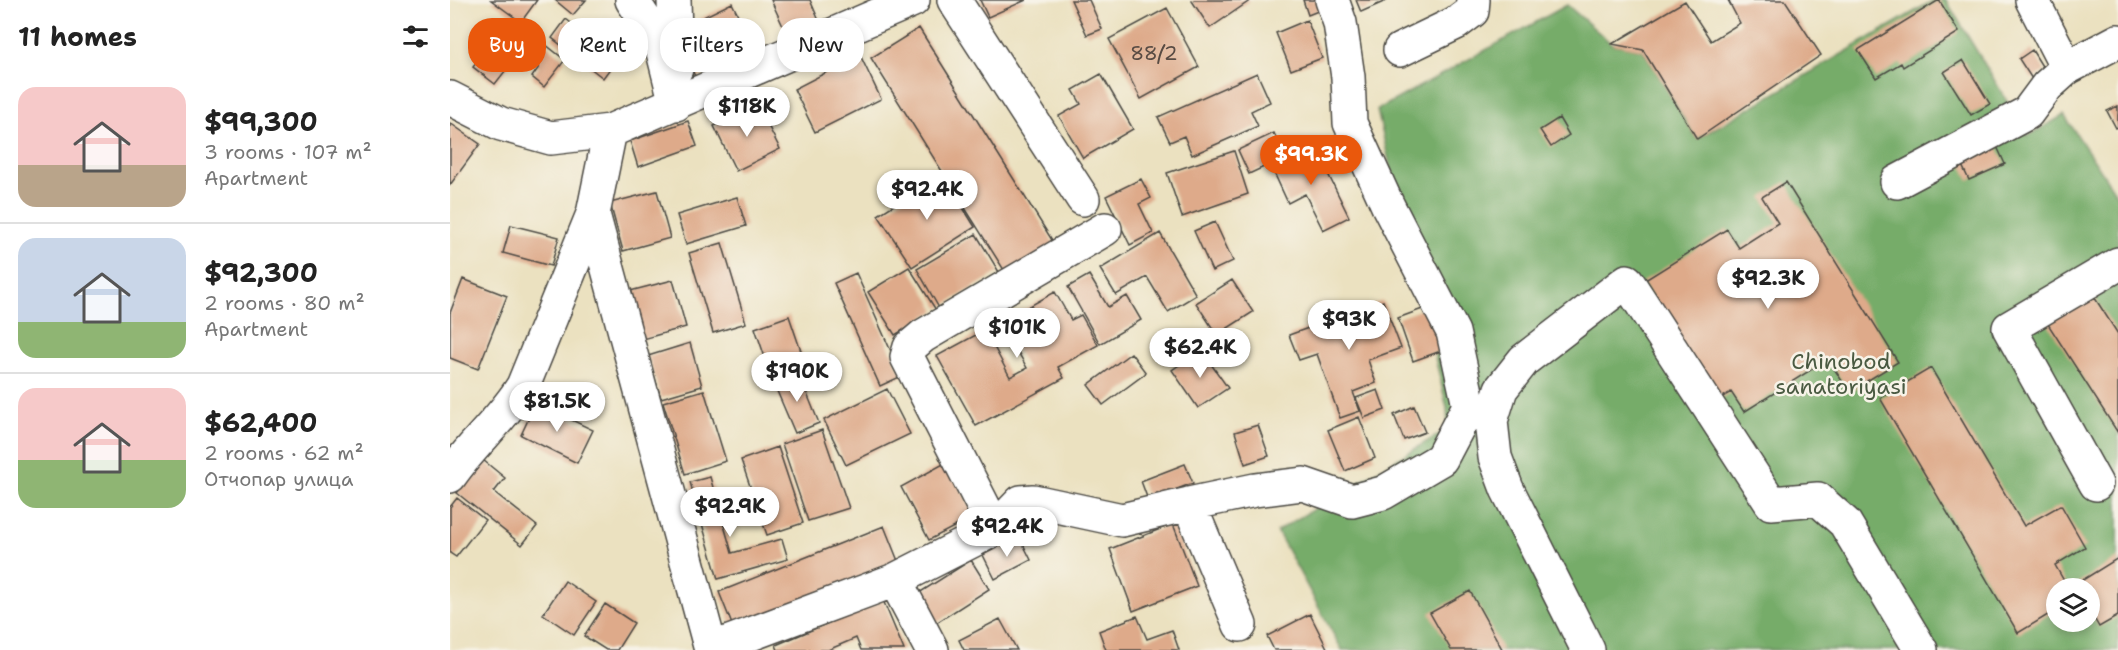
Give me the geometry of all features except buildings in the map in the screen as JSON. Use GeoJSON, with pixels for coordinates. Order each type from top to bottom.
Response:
{"type":"FeatureCollection","features":[{"type":"Feature","properties":{"kind":"street"},"geometry":{"type":"LineString","coordinates":[[632,0],[661,44],[676,104]]}},
{"type":"Feature","properties":{"kind":"street"},"geometry":{"type":"LineString","coordinates":[[674,0],[676,104]]}},
{"type":"Feature","properties":{"kind":"street"},"geometry":{"type":"LineString","coordinates":[[954,0],[1083,199]]}},
{"type":"Feature","properties":{"kind":"street"},"geometry":{"type":"LineString","coordinates":[[593,214],[711,650],[895,580],[995,529],[1021,502],[1033,501],[1122,520],[1256,490],[1303,484],[1352,501],[1383,493],[1441,459],[1469,406],[1453,332],[1388,206],[1350,123],[1348,77],[1342,33],[1332,0]]}},
{"type":"Feature","properties":{"kind":"street"},"geometry":{"type":"LineString","coordinates":[[1400,50],[1456,23],[1472,11],[1473,0]]}},
{"type":"Feature","properties":{"kind":"street"},"geometry":{"type":"LineString","coordinates":[[2032,0],[2067,68]]}},
{"type":"Feature","properties":{"kind":"street"},"geometry":{"type":"LineString","coordinates":[[450,98],[501,124],[551,138],[610,131],[676,104],[901,2]]}},
{"type":"Feature","properties":{"kind":"street"},"geometry":{"type":"LineString","coordinates":[[1897,182],[2027,113],[2047,86],[2067,68],[2118,41]]}},
{"type":"Feature","properties":{"kind":"street"},"geometry":{"type":"LineString","coordinates":[[455,459],[496,424],[511,406],[523,386],[593,214],[610,131]]}},
{"type":"Feature","properties":{"kind":"street"},"geometry":{"type":"LineString","coordinates":[[995,529],[907,357],[910,346],[923,336],[1106,229]]}},
{"type":"Feature","properties":{"kind":"street"},"geometry":{"type":"LineString","coordinates":[[2096,483],[2009,328],[2118,264]]}},
{"type":"Feature","properties":{"kind":"street"},"geometry":{"type":"LineString","coordinates":[[1588,650],[1507,489],[1496,457],[1491,421],[1501,389],[1524,360],[1627,281],[1771,503],[1818,499],[1845,523],[1921,650]]}},
{"type":"Feature","properties":{"kind":"street"},"geometry":{"type":"LineString","coordinates":[[1189,504],[1240,625]]}},
{"type":"Feature","properties":{"kind":"street"},"geometry":{"type":"LineString","coordinates":[[895,580],[932,650]]}},
{"type":"Feature","properties":{"kind":"green space","name":"Chinobod sanatoriyasi"},"geometry":{"type":"Polygon","coordinates":[[[1934,0],[1946,0],[2028,136],[2064,115],[2118,197],[2118,650],[1342,650],[1277,531],[1448,429],[1447,408],[1377,110],[1567,5],[1612,44],[1643,50],[1697,139],[1934,0]]]}}]}
